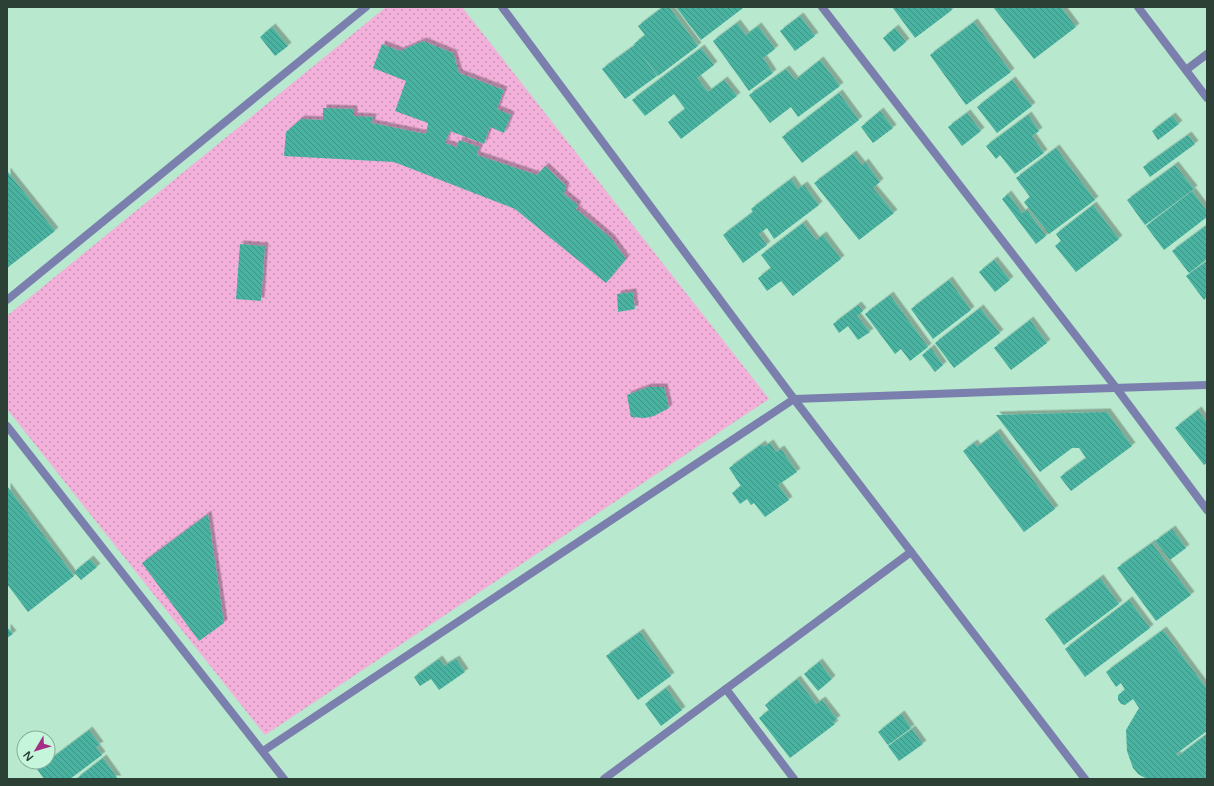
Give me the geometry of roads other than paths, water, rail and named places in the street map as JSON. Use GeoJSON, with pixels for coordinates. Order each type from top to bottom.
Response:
{"type":"FeatureCollection","features":[{"type":"Feature","properties":{"kind":"street"},"geometry":{"type":"LineString","coordinates":[[7,300],[366,7]]}},
{"type":"Feature","properties":{"kind":"street"},"geometry":{"type":"LineString","coordinates":[[502,7],[794,399],[1085,779]]}},
{"type":"Feature","properties":{"kind":"street"},"geometry":{"type":"LineString","coordinates":[[822,7],[1117,389],[1207,510]]}},
{"type":"Feature","properties":{"kind":"street"},"geometry":{"type":"LineString","coordinates":[[1138,7],[1207,98]]}},
{"type":"Feature","properties":{"kind":"street"},"geometry":{"type":"LineString","coordinates":[[1186,70],[1207,54]]}},
{"type":"Feature","properties":{"kind":"street"},"geometry":{"type":"LineString","coordinates":[[263,751],[794,399],[1207,385]]}},
{"type":"Feature","properties":{"kind":"street"},"geometry":{"type":"LineString","coordinates":[[7,426],[284,779]]}},
{"type":"Feature","properties":{"kind":"street"},"geometry":{"type":"LineString","coordinates":[[604,779],[911,552]]}},
{"type":"Feature","properties":{"kind":"street"},"geometry":{"type":"LineString","coordinates":[[726,689],[794,779]]}}]}
